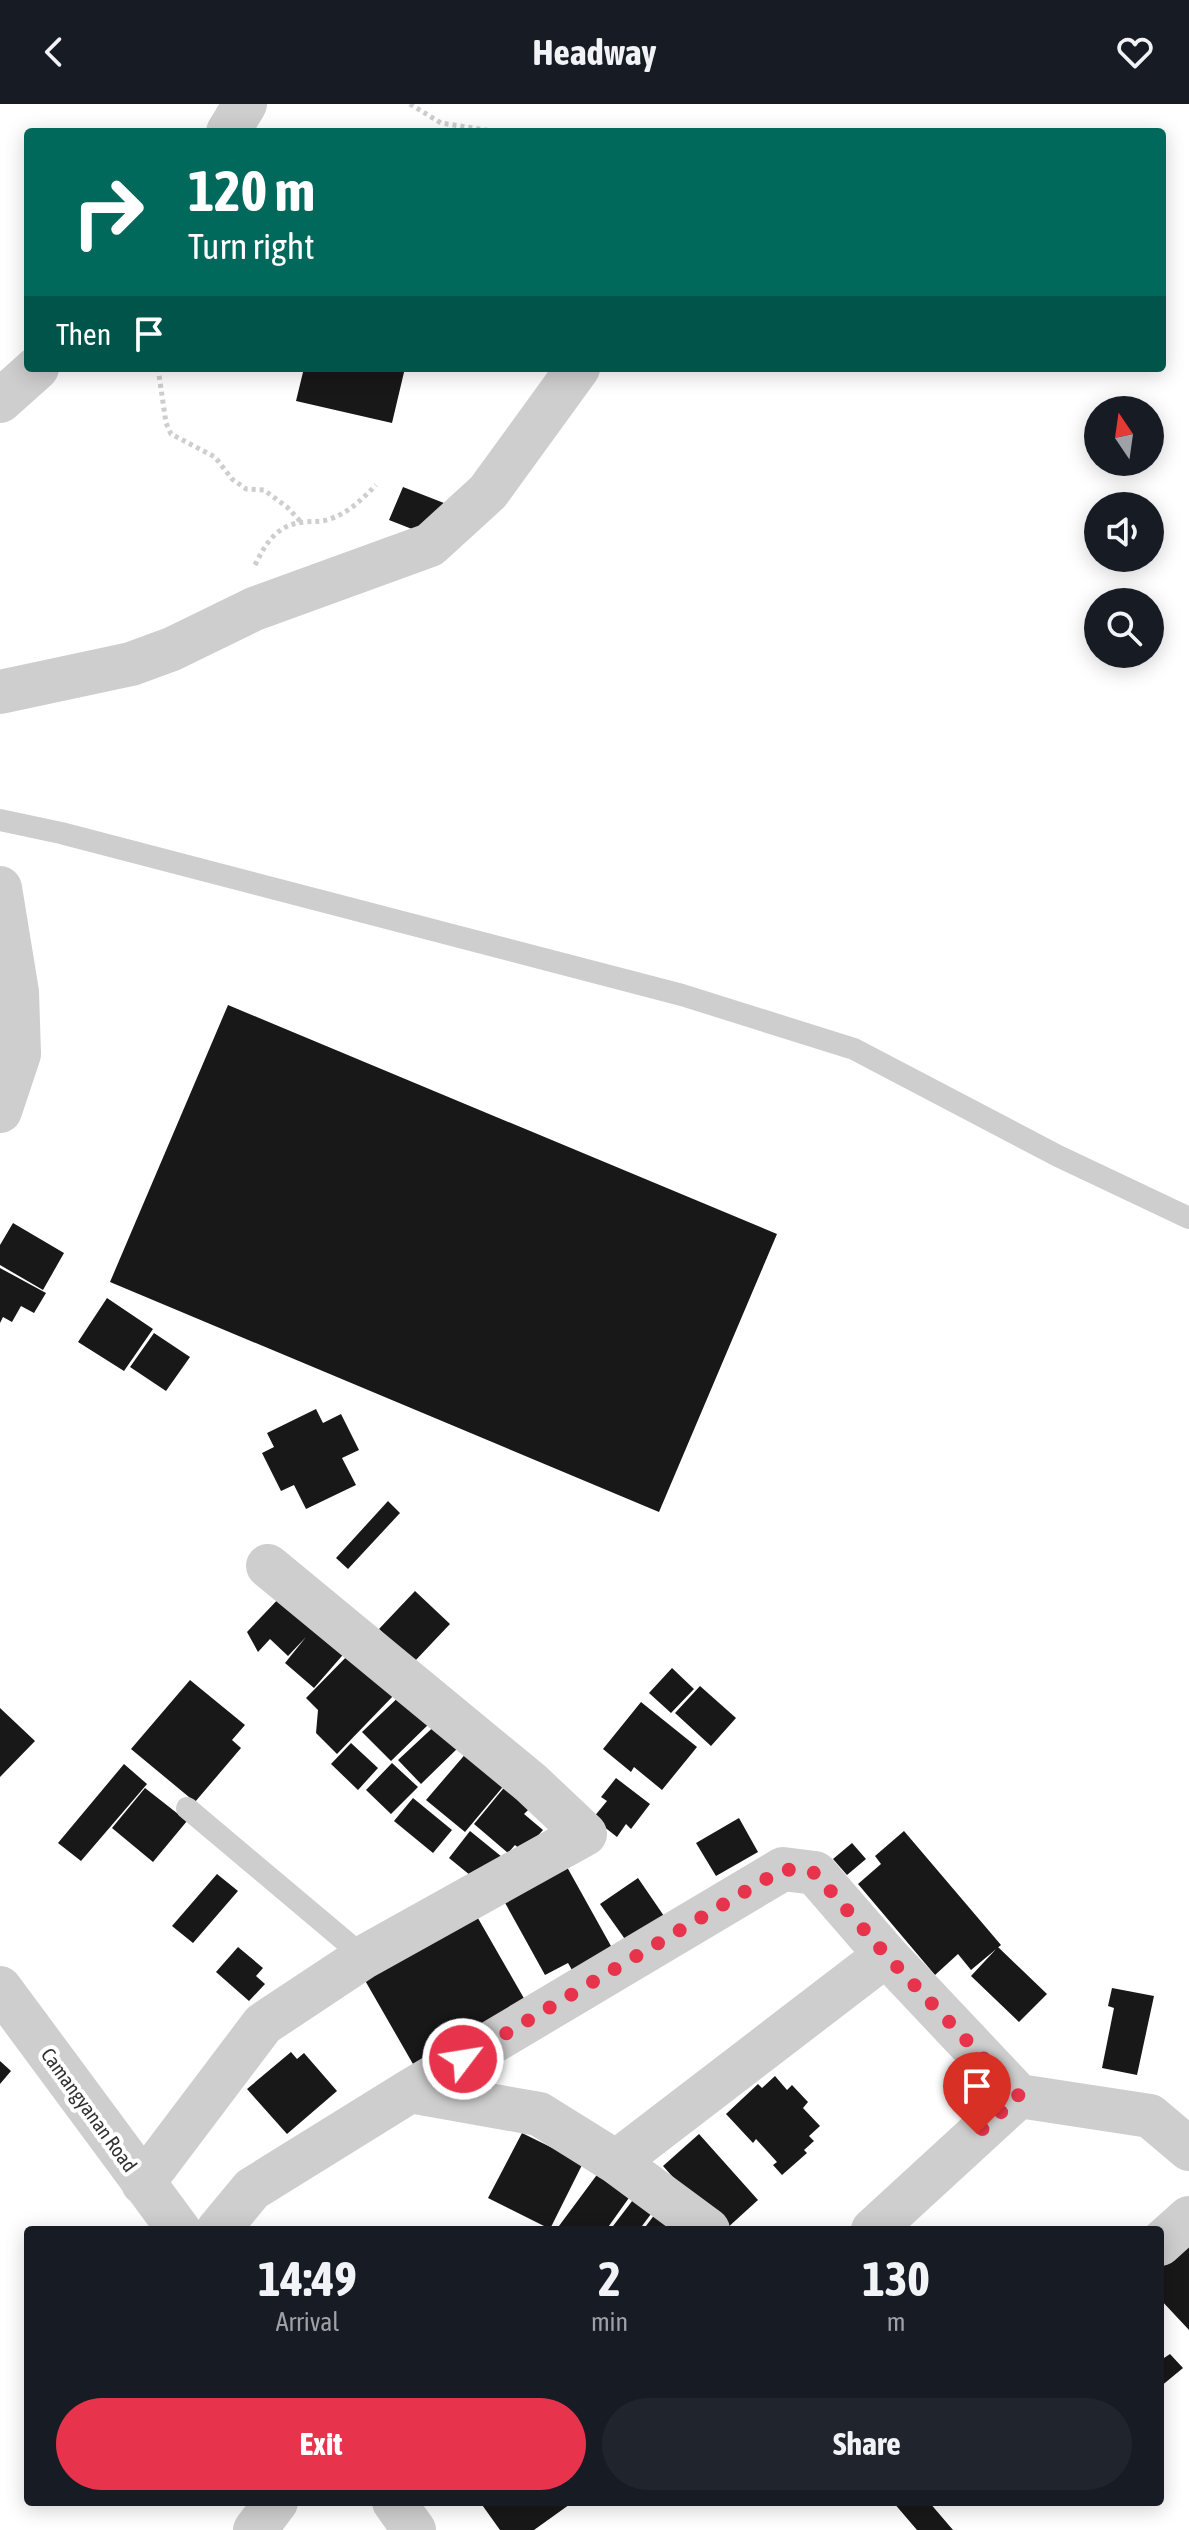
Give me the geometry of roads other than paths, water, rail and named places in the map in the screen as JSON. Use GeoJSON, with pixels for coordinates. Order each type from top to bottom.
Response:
{"type":"FeatureCollection","features":[{"type":"Feature","properties":{"kind":"street"},"geometry":{"type":"LineString","coordinates":[[230,128],[245,104]]}},
{"type":"Feature","properties":{"kind":"street"},"geometry":{"type":"LineString","coordinates":[[0,401],[33,372]]}},
{"type":"Feature","properties":{"kind":"street"},"geometry":{"type":"LineString","coordinates":[[0,692],[131,664],[172,649],[254,609],[430,545],[488,492],[575,372]]}},
{"type":"Feature","properties":{"kind":"street"},"geometry":{"type":"LineString","coordinates":[[0,888],[17,992],[9,1017],[19,1054],[0,1111]]}},
{"type":"Feature","properties":{"kind":"street"},"geometry":{"type":"LineString","coordinates":[[143,2183],[263,2024],[364,1957],[585,1834],[531,1783],[268,1566]]}},
{"type":"Feature","properties":{"kind":"street"},"geometry":{"type":"LineString","coordinates":[[221,2226],[252,2189],[783,1869],[815,1873],[886,1955],[1019,2096],[1150,2116],[1189,2149]]}},
{"type":"Feature","properties":{"kind":"street"},"geometry":{"type":"LineString","coordinates":[[616,2162],[886,1955]]}},
{"type":"Feature","properties":{"kind":"street","name":"Camangyanan Road"},"geometry":{"type":"LineString","coordinates":[[0,1988],[176,2226]]}},
{"type":"Feature","properties":{"kind":"street"},"geometry":{"type":"LineString","coordinates":[[410,2091],[539,2114],[616,2162],[703,2226]]}},
{"type":"Feature","properties":{"kind":"street"},"geometry":{"type":"LineString","coordinates":[[877,2226],[1019,2096]]}},
{"type":"Feature","properties":{"kind":"street"},"geometry":{"type":"LineString","coordinates":[[1164,2240],[1189,2218]]}},
{"type":"Feature","properties":{"kind":"street"},"geometry":{"type":"LineString","coordinates":[[255,2530],[273,2506]]}},
{"type":"Feature","properties":{"kind":"street"},"geometry":{"type":"LineString","coordinates":[[397,2506],[414,2530]]}},
{"type":"Feature","properties":{"kind":"lane"},"geometry":{"type":"LineString","coordinates":[[0,820],[61,833],[682,995],[854,1049],[1058,1156],[1189,1218]]}},
{"type":"Feature","properties":{"kind":"lane"},"geometry":{"type":"LineString","coordinates":[[187,1808],[364,1957]]}}]}
